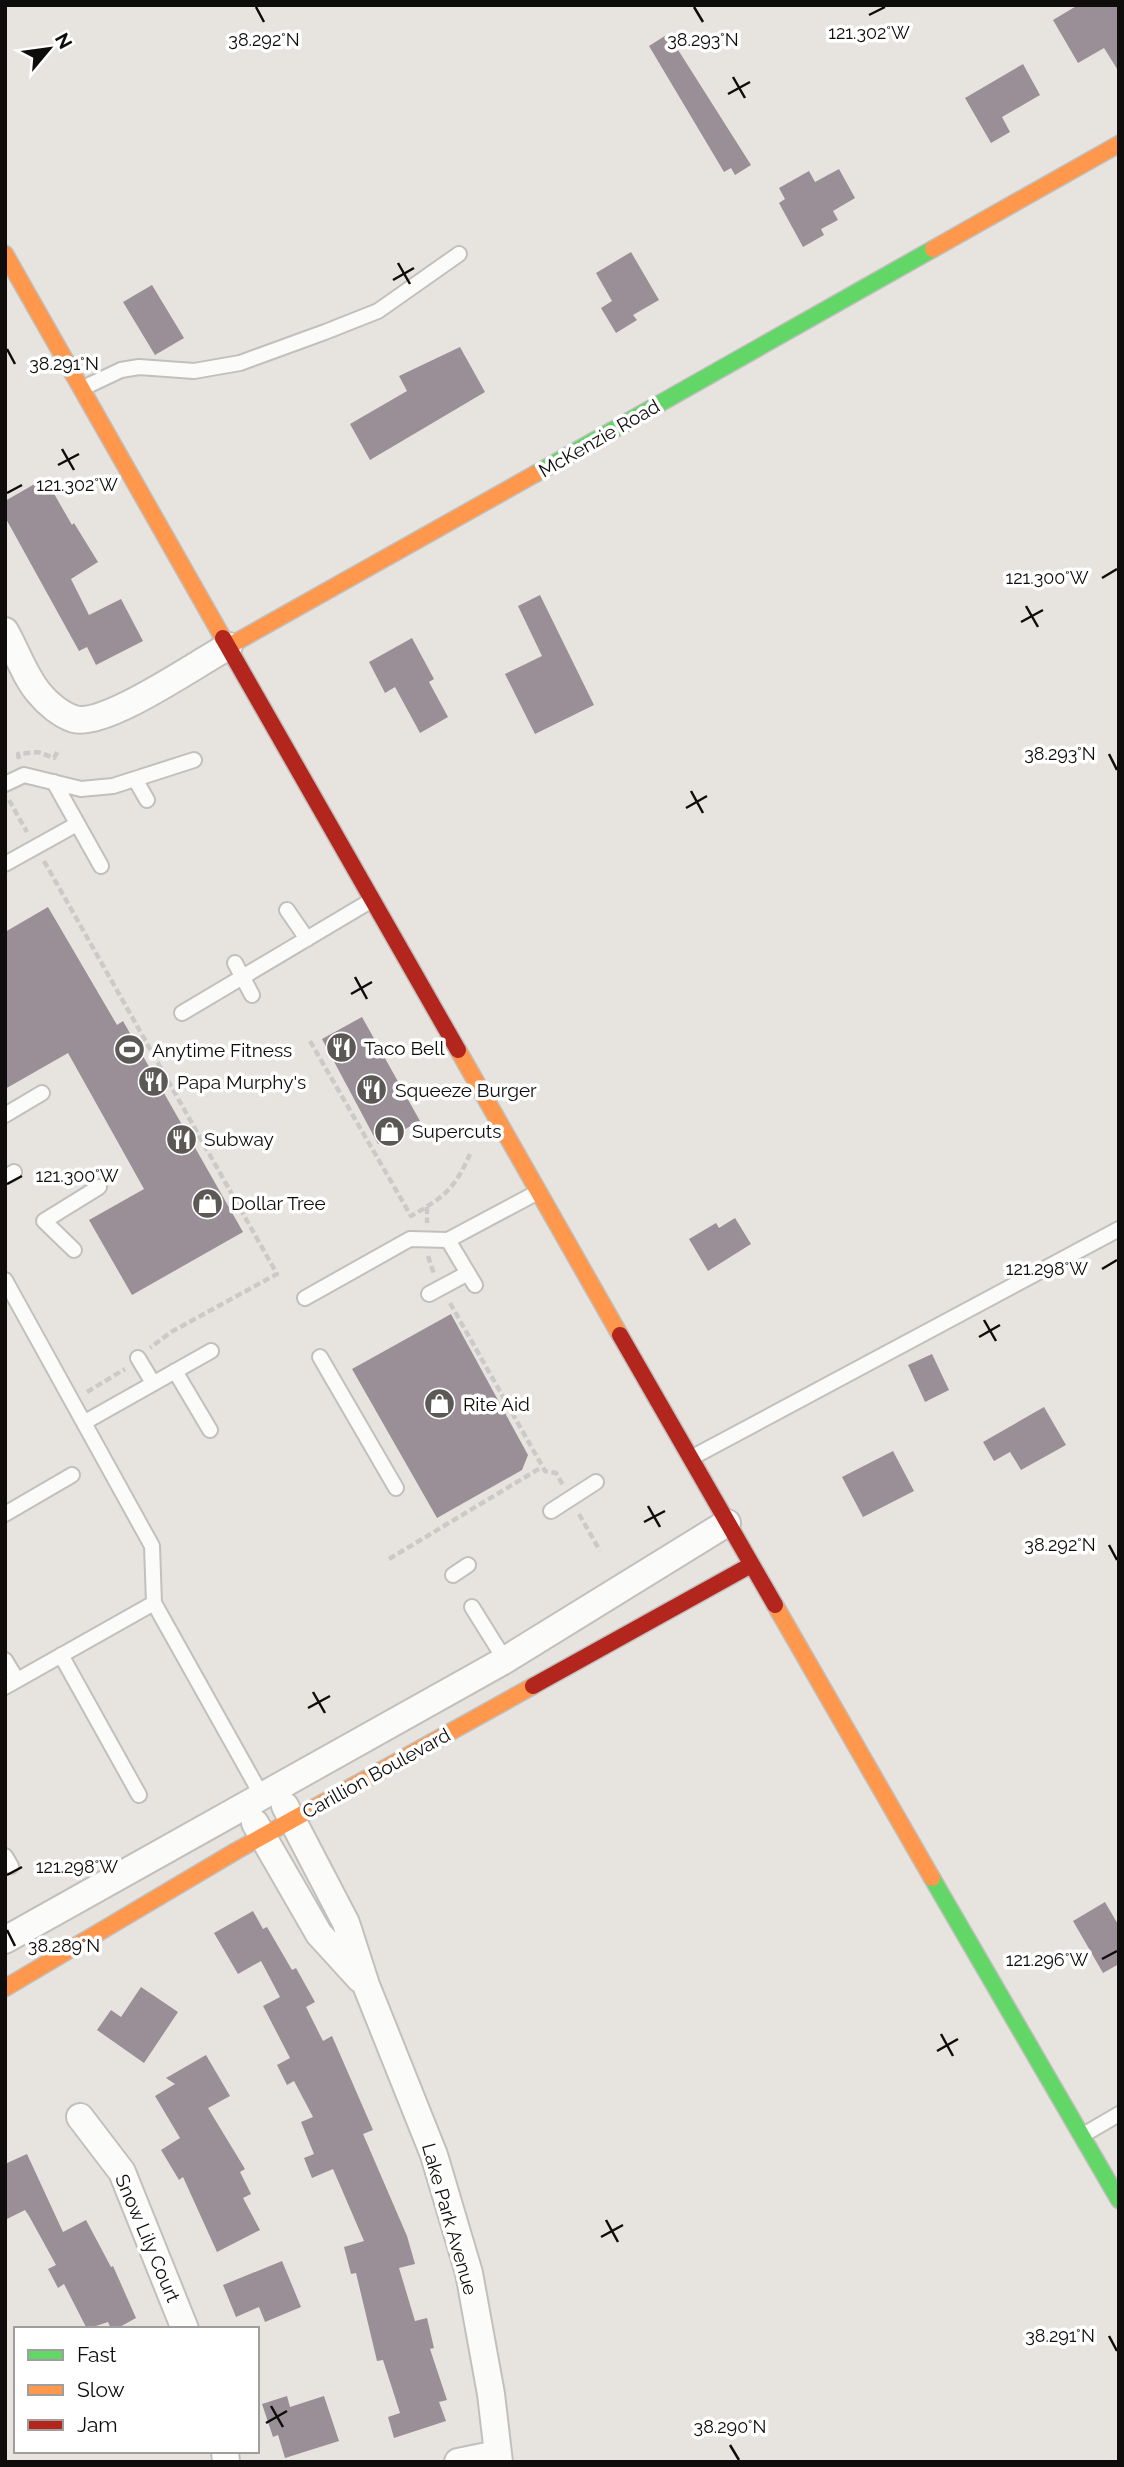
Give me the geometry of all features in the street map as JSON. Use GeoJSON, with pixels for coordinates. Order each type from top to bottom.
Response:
{"type":"FeatureCollection","features":[{"type":"Feature","properties":{"kind":"main road","name":"McKenzie Road"},"geometry":{"type":"LineString","coordinates":[[229,646],[1119,144]]}},
{"type":"Feature","properties":{"kind":"main road"},"geometry":{"type":"LineString","coordinates":[[5,254],[690,1459],[1119,2200]]}},
{"type":"Feature","properties":{"kind":"main road","name":"Carillion Boulevard"},"geometry":{"type":"LineString","coordinates":[[5,1988],[97,1931],[263,1836],[751,1565]]}},
{"type":"Feature","properties":{"kind":"street","name":"McKenzie Road"},"geometry":{"type":"LineString","coordinates":[[5,631],[38,692],[61,712],[75,719],[98,719],[117,710],[229,646]]}},
{"type":"Feature","properties":{"kind":"street","name":"Carillion Boulevard"},"geometry":{"type":"LineString","coordinates":[[5,1940],[505,1660],[727,1523]]}},
{"type":"Feature","properties":{"kind":"street","name":"Lake Park Avenue"},"geometry":{"type":"LineString","coordinates":[[261,1797],[293,1820],[346,1923],[366,1985],[416,2107],[453,2212],[469,2273],[491,2394],[498,2458]]}},
{"type":"Feature","properties":{"kind":"street","name":"Lake Park Avenue"},"geometry":{"type":"LineString","coordinates":[[261,1797],[263,1836],[319,1934],[366,1985]]}},
{"type":"Feature","properties":{"kind":"street","name":"Snow Lily Court"},"geometry":{"type":"LineString","coordinates":[[80,2117],[122,2172],[184,2327]]}},
{"type":"Feature","properties":{"kind":"street"},"geometry":{"type":"LineString","coordinates":[[458,2462],[498,2458]]}},
{"type":"Feature","properties":{"kind":"lane"},"geometry":{"type":"LineString","coordinates":[[82,389],[121,370],[139,367],[194,371],[240,363],[313,337],[378,311],[459,254]]}},
{"type":"Feature","properties":{"kind":"lane"},"geometry":{"type":"LineString","coordinates":[[5,785],[24,775],[81,789],[113,786],[194,760]]}},
{"type":"Feature","properties":{"kind":"lane"},"geometry":{"type":"LineString","coordinates":[[135,779],[147,800]]}},
{"type":"Feature","properties":{"kind":"lane"},"geometry":{"type":"LineString","coordinates":[[54,782],[101,866]]}},
{"type":"Feature","properties":{"kind":"lane"},"geometry":{"type":"LineString","coordinates":[[5,864],[78,824]]}},
{"type":"Feature","properties":{"kind":"lane"},"geometry":{"type":"LineString","coordinates":[[182,1013],[373,900]]}},
{"type":"Feature","properties":{"kind":"lane"},"geometry":{"type":"LineString","coordinates":[[287,910],[307,939]]}},
{"type":"Feature","properties":{"kind":"lane"},"geometry":{"type":"LineString","coordinates":[[235,963],[252,995]]}},
{"type":"Feature","properties":{"kind":"lane"},"geometry":{"type":"LineString","coordinates":[[5,1115],[42,1093]]}},
{"type":"Feature","properties":{"kind":"lane"},"geometry":{"type":"LineString","coordinates":[[74,1250],[44,1221],[99,1187]]}},
{"type":"Feature","properties":{"kind":"lane"},"geometry":{"type":"LineString","coordinates":[[304,1298],[328,1276],[410,1239],[448,1240],[539,1192]]}},
{"type":"Feature","properties":{"kind":"lane"},"geometry":{"type":"LineString","coordinates":[[690,1459],[1119,1229]]}},
{"type":"Feature","properties":{"kind":"lane"},"geometry":{"type":"LineString","coordinates":[[383,1237],[390,1250]]}},
{"type":"Feature","properties":{"kind":"lane"},"geometry":{"type":"LineString","coordinates":[[435,1291],[471,1279],[448,1240]]}},
{"type":"Feature","properties":{"kind":"lane"},"geometry":{"type":"LineString","coordinates":[[5,1280],[152,1546],[154,1603],[261,1797]]}},
{"type":"Feature","properties":{"kind":"lane"},"geometry":{"type":"LineString","coordinates":[[85,1422],[211,1351]]}},
{"type":"Feature","properties":{"kind":"lane"},"geometry":{"type":"LineString","coordinates":[[320,1357],[396,1488]]}},
{"type":"Feature","properties":{"kind":"lane"},"geometry":{"type":"LineString","coordinates":[[138,1358],[153,1383]]}},
{"type":"Feature","properties":{"kind":"lane"},"geometry":{"type":"LineString","coordinates":[[174,1371],[210,1430]]}},
{"type":"Feature","properties":{"kind":"lane"},"geometry":{"type":"LineString","coordinates":[[5,1514],[72,1475]]}},
{"type":"Feature","properties":{"kind":"lane"},"geometry":{"type":"LineString","coordinates":[[551,1511],[596,1482]]}},
{"type":"Feature","properties":{"kind":"lane"},"geometry":{"type":"LineString","coordinates":[[453,1575],[468,1566]]}},
{"type":"Feature","properties":{"kind":"lane"},"geometry":{"type":"LineString","coordinates":[[5,1660],[11,1684],[154,1603]]}},
{"type":"Feature","properties":{"kind":"lane"},"geometry":{"type":"LineString","coordinates":[[472,1607],[505,1660]]}},
{"type":"Feature","properties":{"kind":"lane"},"geometry":{"type":"LineString","coordinates":[[61,1655],[139,1795]]}},
{"type":"Feature","properties":{"kind":"lane"},"geometry":{"type":"LineString","coordinates":[[1082,2136],[1119,2114]]}},
{"type":"Feature","properties":{"kind":"path"},"geometry":{"type":"LineString","coordinates":[[58,749],[54,758],[38,752],[18,754],[20,791],[9,799],[277,1274],[171,1332],[118,1375],[73,1400]]}},
{"type":"Feature","properties":{"kind":"path"},"geometry":{"type":"LineString","coordinates":[[310,1041],[411,1216],[446,1195],[458,1182],[470,1154]]}},
{"type":"Feature","properties":{"kind":"path"},"geometry":{"type":"LineString","coordinates":[[427,1207],[428,1264],[435,1291],[542,1467],[545,1471],[556,1473],[600,1551]]}},
{"type":"Feature","properties":{"kind":"path"},"geometry":{"type":"LineString","coordinates":[[389,1559],[542,1467]]}},
{"type":"Feature","properties":{"kind":"building"},"geometry":{"type":"Polygon","coordinates":[[[1078,5],[1119,5],[1119,72],[1104,48],[1078,63],[1053,20],[1078,5]]]}},
{"type":"Feature","properties":{"kind":"building"},"geometry":{"type":"Polygon","coordinates":[[[668,34],[751,165],[735,175],[731,168],[724,172],[649,46],[668,34]]]}},
{"type":"Feature","properties":{"kind":"building"},"geometry":{"type":"Polygon","coordinates":[[[1023,64],[1040,95],[1002,117],[1010,132],[991,143],[965,98],[1023,64]]]}},
{"type":"Feature","properties":{"kind":"building"},"geometry":{"type":"Polygon","coordinates":[[[839,169],[855,198],[833,211],[838,220],[821,229],[824,235],[803,247],[779,203],[785,199],[779,188],[809,171],[815,182],[839,169]]]}},
{"type":"Feature","properties":{"kind":"building"},"geometry":{"type":"Polygon","coordinates":[[[631,252],[659,300],[633,315],[637,320],[616,333],[601,308],[612,301],[596,273],[631,252]]]}},
{"type":"Feature","properties":{"kind":"building"},"geometry":{"type":"Polygon","coordinates":[[[152,285],[184,338],[155,355],[123,302],[152,285]]]}},
{"type":"Feature","properties":{"kind":"building"},"geometry":{"type":"Polygon","coordinates":[[[460,347],[485,392],[370,460],[350,424],[407,391],[399,376],[460,347]]]}},
{"type":"Feature","properties":{"kind":"building"},"geometry":{"type":"Polygon","coordinates":[[[45,478],[72,525],[74,523],[98,562],[71,579],[89,615],[121,599],[143,641],[96,665],[87,647],[79,651],[5,517],[5,501],[45,478]]]}},
{"type":"Feature","properties":{"kind":"building"},"geometry":{"type":"Polygon","coordinates":[[[540,595],[594,705],[535,734],[505,674],[542,656],[518,606],[540,595]]]}},
{"type":"Feature","properties":{"kind":"building"},"geometry":{"type":"Polygon","coordinates":[[[412,638],[434,679],[429,682],[448,717],[420,733],[395,687],[385,693],[369,662],[412,638]]]}},
{"type":"Feature","properties":{"kind":"building"},"geometry":{"type":"Polygon","coordinates":[[[48,907],[117,1025],[123,1021],[243,1232],[132,1295],[89,1220],[144,1189],[68,1053],[5,1089],[5,932],[48,907]]]}},
{"type":"Feature","properties":{"kind":"building"},"geometry":{"type":"Polygon","coordinates":[[[362,1017],[420,1121],[378,1144],[322,1039],[362,1017]]]}},
{"type":"Feature","properties":{"kind":"building"},"geometry":{"type":"Polygon","coordinates":[[[735,1218],[751,1244],[708,1271],[689,1239],[716,1223],[719,1228],[735,1218]]]}},
{"type":"Feature","properties":{"kind":"building"},"geometry":{"type":"Polygon","coordinates":[[[451,1314],[528,1455],[522,1470],[437,1518],[352,1369],[451,1314]]]}},
{"type":"Feature","properties":{"kind":"building"},"geometry":{"type":"Polygon","coordinates":[[[932,1354],[949,1390],[925,1402],[908,1365],[932,1354]]]}},
{"type":"Feature","properties":{"kind":"building"},"geometry":{"type":"Polygon","coordinates":[[[1044,1407],[1066,1445],[1021,1470],[1010,1452],[994,1461],[983,1442],[1044,1407]]]}},
{"type":"Feature","properties":{"kind":"building"},"geometry":{"type":"Polygon","coordinates":[[[893,1451],[914,1491],[863,1517],[842,1477],[893,1451]]]}},
{"type":"Feature","properties":{"kind":"building"},"geometry":{"type":"Polygon","coordinates":[[[1105,1902],[1119,1926],[1119,1964],[1103,1973],[1073,1921],[1105,1902]]]}},
{"type":"Feature","properties":{"kind":"building"},"geometry":{"type":"Polygon","coordinates":[[[253,1911],[263,1929],[267,1927],[292,1970],[296,1968],[315,2002],[306,2007],[323,2041],[332,2036],[373,2130],[363,2134],[407,2236],[415,2264],[399,2268],[415,2321],[427,2318],[434,2348],[430,2349],[447,2400],[439,2402],[446,2421],[394,2438],[388,2417],[400,2413],[383,2360],[377,2361],[356,2273],[351,2274],[344,2247],[364,2241],[333,2169],[312,2178],[304,2158],[314,2154],[301,2122],[313,2117],[294,2081],[287,2085],[277,2065],[290,2058],[263,2006],[280,1997],[261,1961],[238,1974],[214,1933],[253,1911]]]}},
{"type":"Feature","properties":{"kind":"building"},"geometry":{"type":"Polygon","coordinates":[[[141,1987],[178,2012],[144,2063],[97,2030],[111,2010],[121,2017],[141,1987]]]}},
{"type":"Feature","properties":{"kind":"building"},"geometry":{"type":"Polygon","coordinates":[[[206,2055],[230,2096],[208,2108],[245,2169],[240,2172],[251,2194],[243,2198],[260,2230],[217,2252],[183,2177],[179,2180],[161,2150],[180,2138],[155,2096],[175,2084],[166,2078],[206,2055]]]}},
{"type":"Feature","properties":{"kind":"building"},"geometry":{"type":"Polygon","coordinates":[[[27,2154],[63,2232],[86,2220],[111,2267],[113,2266],[136,2318],[120,2327],[110,2327],[108,2322],[86,2327],[64,2284],[58,2288],[48,2269],[56,2265],[25,2210],[5,2220],[5,2164],[27,2154]]]}},
{"type":"Feature","properties":{"kind":"building"},"geometry":{"type":"Polygon","coordinates":[[[282,2261],[301,2307],[265,2322],[259,2307],[236,2317],[223,2285],[282,2261]]]}},
{"type":"Feature","properties":{"kind":"building"},"geometry":{"type":"Polygon","coordinates":[[[287,2396],[290,2407],[324,2396],[339,2441],[285,2458],[278,2435],[273,2437],[262,2404],[287,2396]]]}},
{"type":"Feature","properties":{"kind":"traffic: fast"},"geometry":{"type":"LineString","coordinates":[[535,474],[933,249]]}},
{"type":"Feature","properties":{"kind":"traffic: fast"},"geometry":{"type":"LineString","coordinates":[[932,1878],[1119,2200]]}},
{"type":"Feature","properties":{"kind":"traffic: slow"},"geometry":{"type":"LineString","coordinates":[[933,249],[1119,144]]}},
{"type":"Feature","properties":{"kind":"traffic: slow"},"geometry":{"type":"LineString","coordinates":[[5,254],[223,638]]}},
{"type":"Feature","properties":{"kind":"traffic: slow"},"geometry":{"type":"LineString","coordinates":[[229,646],[535,474]]}},
{"type":"Feature","properties":{"kind":"traffic: slow"},"geometry":{"type":"LineString","coordinates":[[458,1050],[620,1335]]}},
{"type":"Feature","properties":{"kind":"traffic: slow"},"geometry":{"type":"LineString","coordinates":[[775,1605],[932,1878]]}},
{"type":"Feature","properties":{"kind":"traffic: slow"},"geometry":{"type":"LineString","coordinates":[[5,1988],[236,1851],[533,1686]]}},
{"type":"Feature","properties":{"kind":"traffic: jam"},"geometry":{"type":"LineString","coordinates":[[223,638],[458,1050]]}},
{"type":"Feature","properties":{"kind":"traffic: jam"},"geometry":{"type":"LineString","coordinates":[[620,1335],[775,1605]]}},
{"type":"Feature","properties":{"kind":"traffic: jam"},"geometry":{"type":"LineString","coordinates":[[533,1686],[751,1565]]}},
{"type":"Feature","properties":{"kind":"place","name":"Taco Bell"},"geometry":{"type":"Point","coordinates":[341,1048]}},
{"type":"Feature","properties":{"kind":"place","name":"Anytime Fitness"},"geometry":{"type":"Point","coordinates":[129,1050]}},
{"type":"Feature","properties":{"kind":"place","name":"Papa Murphy's"},"geometry":{"type":"Point","coordinates":[154,1082]}},
{"type":"Feature","properties":{"kind":"place","name":"Squeeze Burger"},"geometry":{"type":"Point","coordinates":[372,1090]}},
{"type":"Feature","properties":{"kind":"place","name":"Supercuts"},"geometry":{"type":"Point","coordinates":[389,1131]}},
{"type":"Feature","properties":{"kind":"place","name":"Subway"},"geometry":{"type":"Point","coordinates":[181,1139]}},
{"type":"Feature","properties":{"kind":"place","name":"Dollar Tree"},"geometry":{"type":"Point","coordinates":[208,1203]}},
{"type":"Feature","properties":{"kind":"place","name":"Rite Aid"},"geometry":{"type":"Point","coordinates":[440,1404]}}]}
